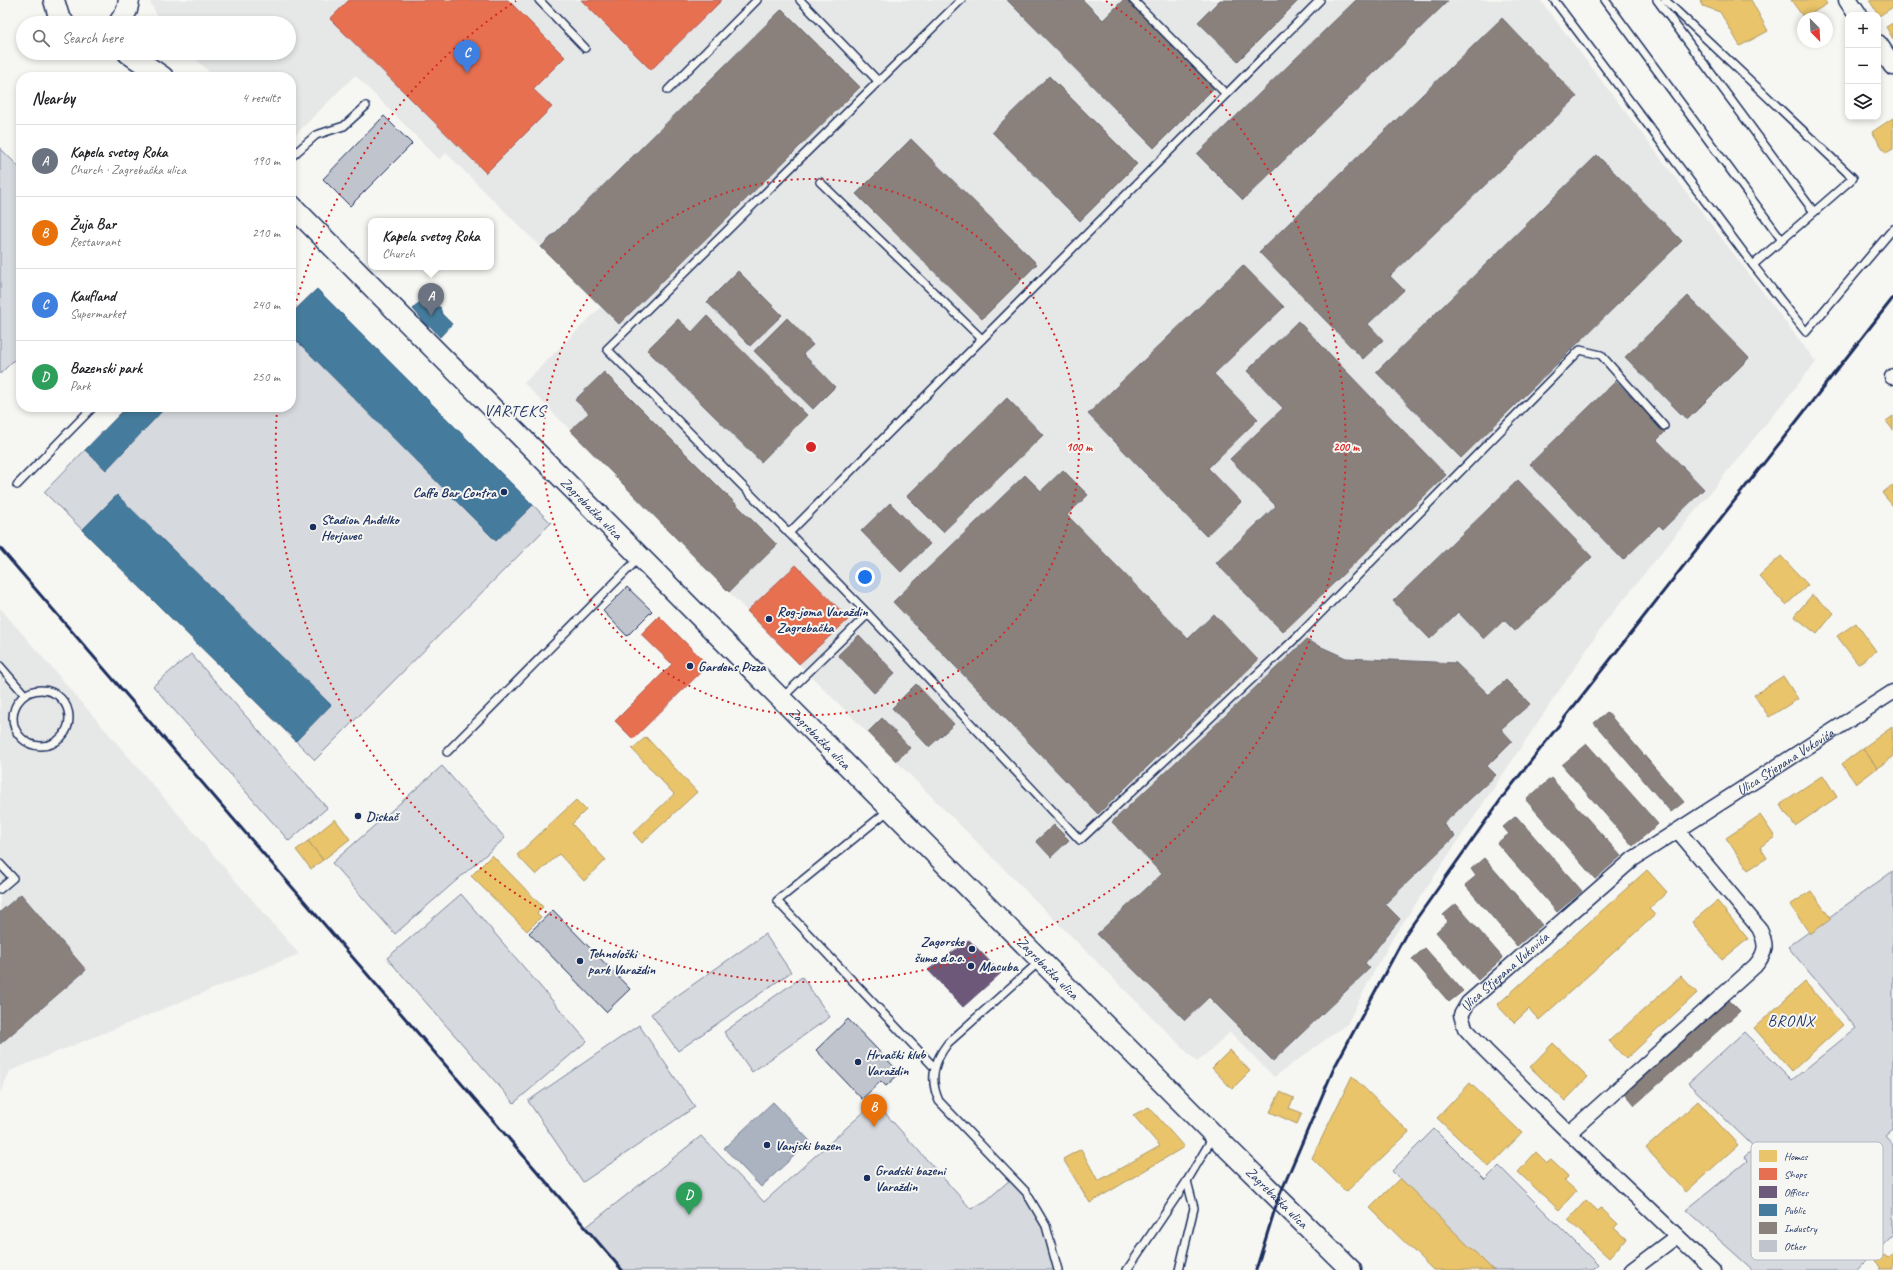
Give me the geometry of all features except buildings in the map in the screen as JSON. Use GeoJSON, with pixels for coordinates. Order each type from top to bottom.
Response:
{"type":"FeatureCollection","features":[{"type":"Feature","properties":{"kind":"main road"},"geometry":{"type":"LineString","coordinates":[[54,0],[59,16]]}},
{"type":"Feature","properties":{"kind":"main road"},"geometry":{"type":"LineString","coordinates":[[138,60],[156,72]]}},
{"type":"Feature","properties":{"kind":"main road"},"geometry":{"type":"LineString","coordinates":[[151,60],[159,72]]}},
{"type":"Feature","properties":{"kind":"main road","name":"Zagrebačka ulica"},"geometry":{"type":"LineString","coordinates":[[296,210],[782,698],[1214,1135],[1351,1270]]}},
{"type":"Feature","properties":{"kind":"street"},"geometry":{"type":"LineString","coordinates":[[1848,0],[1856,12]]}},
{"type":"Feature","properties":{"kind":"street"},"geometry":{"type":"LineString","coordinates":[[1881,48],[1893,66]]}},
{"type":"Feature","properties":{"kind":"street","name":"Ulica Stjepana Vukovića"},"geometry":{"type":"LineString","coordinates":[[1713,1270],[1569,1133],[1464,1028],[1461,1015],[1468,1003],[1633,859],[1893,692]]}},
{"type":"Feature","properties":{"kind":"street"},"geometry":{"type":"LineString","coordinates":[[1569,1133],[1755,966],[1763,956],[1765,940],[1760,928],[1678,830]]}},
{"type":"Feature","properties":{"kind":"street"},"geometry":{"type":"LineString","coordinates":[[1632,1270],[1677,1236]]}},
{"type":"Feature","properties":{"kind":"lane"},"geometry":{"type":"LineString","coordinates":[[539,0],[585,48]]}},
{"type":"Feature","properties":{"kind":"lane"},"geometry":{"type":"LineString","coordinates":[[668,90],[757,0]]}},
{"type":"Feature","properties":{"kind":"lane"},"geometry":{"type":"LineString","coordinates":[[800,0],[878,82]]}},
{"type":"Feature","properties":{"kind":"lane"},"geometry":{"type":"LineString","coordinates":[[961,0],[607,349],[868,614],[1080,840],[1298,636],[1580,350],[1601,355],[1664,426]]}},
{"type":"Feature","properties":{"kind":"lane"},"geometry":{"type":"LineString","coordinates":[[1133,0],[1226,94]]}},
{"type":"Feature","properties":{"kind":"lane"},"geometry":{"type":"LineString","coordinates":[[789,533],[1320,0]]}},
{"type":"Feature","properties":{"kind":"lane"},"geometry":{"type":"LineString","coordinates":[[1554,0],[1753,265],[1806,332],[1893,229]]}},
{"type":"Feature","properties":{"kind":"lane"},"geometry":{"type":"LineString","coordinates":[[1605,0],[1782,240]]}},
{"type":"Feature","properties":{"kind":"lane"},"geometry":{"type":"LineString","coordinates":[[1657,0],[1814,212]]}},
{"type":"Feature","properties":{"kind":"lane"},"geometry":{"type":"LineString","coordinates":[[1665,0],[1853,178],[1753,265]]}},
{"type":"Feature","properties":{"kind":"lane"},"geometry":{"type":"LineString","coordinates":[[296,153],[316,135],[344,126],[366,106]]}},
{"type":"Feature","properties":{"kind":"lane"},"geometry":{"type":"LineString","coordinates":[[820,182],[982,340]]}},
{"type":"Feature","properties":{"kind":"lane"},"geometry":{"type":"LineString","coordinates":[[17,485],[88,412]]}},
{"type":"Feature","properties":{"kind":"lane"},"geometry":{"type":"LineString","coordinates":[[447,752],[641,557]]}},
{"type":"Feature","properties":{"kind":"lane"},"geometry":{"type":"LineString","coordinates":[[782,698],[868,614]]}},
{"type":"Feature","properties":{"kind":"lane"},"geometry":{"type":"LineString","coordinates":[[0,666],[25,695]]}},
{"type":"Feature","properties":{"kind":"lane"},"geometry":{"type":"LineString","coordinates":[[34,691],[45,691],[56,694],[63,702],[68,712],[69,722],[65,733],[57,741],[47,745],[37,746],[27,743],[18,735],[14,725],[13,714],[17,704],[25,695],[34,691]]}},
{"type":"Feature","properties":{"kind":"lane"},"geometry":{"type":"LineString","coordinates":[[891,808],[777,901],[934,1067]]}},
{"type":"Feature","properties":{"kind":"lane"},"geometry":{"type":"LineString","coordinates":[[0,864],[13,878],[0,890]]}},
{"type":"Feature","properties":{"kind":"lane"},"geometry":{"type":"LineString","coordinates":[[1041,960],[948,1043],[940,1053],[934,1067],[934,1091],[939,1101],[1026,1192],[1046,1226],[1058,1270]]}},
{"type":"Feature","properties":{"kind":"lane"},"geometry":{"type":"LineString","coordinates":[[1128,1270],[1187,1181],[1214,1135]]}},
{"type":"Feature","properties":{"kind":"lane"},"geometry":{"type":"LineString","coordinates":[[1179,1270],[1194,1208],[1187,1181]]}},
{"type":"Feature","properties":{"kind":"shaded area","name":"VARTEKS"},"geometry":{"type":"Polygon","coordinates":[[[149,0],[1540,0],[1816,362],[1606,621],[1394,936],[1347,1024],[1274,1077],[1230,1032],[1197,1062],[799,664],[524,383],[601,307],[446,153],[439,159],[355,75],[296,134],[296,72],[209,72],[197,60],[296,60],[296,16],[157,16],[149,0]]]}},
{"type":"Feature","properties":{"kind":"shaded area"},"geometry":{"type":"Polygon","coordinates":[[[0,148],[16,164],[16,358],[0,374],[0,148]]]}},
{"type":"Feature","properties":{"kind":"shaded area","name":"Stadion Anđelko Herjavec"},"geometry":{"type":"Polygon","coordinates":[[[317,289],[551,523],[315,760],[44,492],[122,412],[296,412],[296,309],[317,289]]]}},
{"type":"Feature","properties":{"kind":"shaded area"},"geometry":{"type":"Polygon","coordinates":[[[0,608],[299,954],[10,1071],[0,1093],[0,608]]]}},
{"type":"Feature","properties":{"kind":"shaded area"},"geometry":{"type":"Polygon","coordinates":[[[191,654],[327,808],[289,841],[153,686],[191,654]]]}},
{"type":"Feature","properties":{"kind":"shaded area"},"geometry":{"type":"Polygon","coordinates":[[[442,766],[505,838],[395,934],[332,863],[442,766]]]}},
{"type":"Feature","properties":{"kind":"shaded area"},"geometry":{"type":"Polygon","coordinates":[[[1893,871],[1893,1129],[1885,1136],[1893,1145],[1893,1233],[1883,1243],[1883,1142],[1751,1142],[1751,1144],[1688,1083],[1744,1032],[1792,1080],[1856,1028],[1788,947],[1893,871]]]}},
{"type":"Feature","properties":{"kind":"shaded area"},"geometry":{"type":"Polygon","coordinates":[[[461,894],[587,1041],[514,1103],[387,958],[461,894]]]}},
{"type":"Feature","properties":{"kind":"shaded area"},"geometry":{"type":"Polygon","coordinates":[[[765,934],[791,972],[678,1051],[651,1014],[765,934]]]}},
{"type":"Feature","properties":{"kind":"shaded area"},"geometry":{"type":"Polygon","coordinates":[[[802,977],[830,1017],[752,1072],[724,1032],[802,977]]]}},
{"type":"Feature","properties":{"kind":"shaded area"},"geometry":{"type":"Polygon","coordinates":[[[639,1025],[695,1107],[583,1182],[528,1101],[639,1025]]]}},
{"type":"Feature","properties":{"kind":"shaded area","name":"Vanjski bazen"},"geometry":{"type":"Polygon","coordinates":[[[773,1102],[810,1141],[761,1187],[724,1148],[773,1102]]]}},
{"type":"Feature","properties":{"kind":"shaded area"},"geometry":{"type":"Polygon","coordinates":[[[875,1102],[971,1209],[987,1200],[1012,1178],[1046,1226],[1059,1270],[622,1270],[585,1228],[701,1136],[764,1202],[875,1102]]]}},
{"type":"Feature","properties":{"kind":"shaded area"},"geometry":{"type":"Polygon","coordinates":[[[1434,1129],[1485,1180],[1499,1166],[1598,1265],[1593,1270],[1492,1270],[1392,1171],[1434,1129]]]}},
{"type":"Feature","properties":{"kind":"shaded area"},"geometry":{"type":"Polygon","coordinates":[[[1751,1151],[1751,1260],[1866,1260],[1856,1270],[1753,1270],[1686,1210],[1747,1161],[1744,1157],[1751,1151]]]}},
{"type":"Feature","properties":{"kind":"railway"},"geometry":{"type":"LineString","coordinates":[[1256,1270],[1278,1199],[1334,1068],[1407,932],[1502,798],[1893,298]]}},
{"type":"Feature","properties":{"kind":"railway"},"geometry":{"type":"LineString","coordinates":[[0,548],[622,1270]]}},
{"type":"Feature","properties":{"kind":"place","name":"Kaufland"},"geometry":{"type":"Point","coordinates":[467,73]}},
{"type":"Feature","properties":{"kind":"place","name":"Kapela svetog Roka"},"geometry":{"type":"Point","coordinates":[431,316]}},
{"type":"Feature","properties":{"kind":"place","name":"Caffe Bar Contra"},"geometry":{"type":"Point","coordinates":[504,492]}},
{"type":"Feature","properties":{"kind":"place","name":"Stadion Anđelko Herjavec"},"geometry":{"type":"Point","coordinates":[313,527]}},
{"type":"Feature","properties":{"kind":"place","name":"Rog-joma Varaždin Zagrebačka"},"geometry":{"type":"Point","coordinates":[769,619]}},
{"type":"Feature","properties":{"kind":"place","name":"Gardens Pizza"},"geometry":{"type":"Point","coordinates":[690,666]}},
{"type":"Feature","properties":{"kind":"place","name":"Diskač"},"geometry":{"type":"Point","coordinates":[358,816]}},
{"type":"Feature","properties":{"kind":"place","name":"Zagorske šume d.o.o."},"geometry":{"type":"Point","coordinates":[972,949]}},
{"type":"Feature","properties":{"kind":"place","name":"Tehnološki park Varaždin"},"geometry":{"type":"Point","coordinates":[580,961]}},
{"type":"Feature","properties":{"kind":"place","name":"Macuba"},"geometry":{"type":"Point","coordinates":[971,966]}},
{"type":"Feature","properties":{"kind":"place","name":"Hrvački klub Varaždin"},"geometry":{"type":"Point","coordinates":[858,1062]}},
{"type":"Feature","properties":{"kind":"place","name":"Žuja Bar"},"geometry":{"type":"Point","coordinates":[874,1127]}},
{"type":"Feature","properties":{"kind":"place","name":"Vanjski bazen"},"geometry":{"type":"Point","coordinates":[767,1145]}},
{"type":"Feature","properties":{"kind":"place","name":"Gradski bazeni Varaždin"},"geometry":{"type":"Point","coordinates":[867,1178]}},
{"type":"Feature","properties":{"kind":"place","name":"Bazenski park"},"geometry":{"type":"Point","coordinates":[689,1215]}},
{"type":"Feature","properties":{"kind":"district","name":"VARTEKS"},"geometry":{"type":"Point","coordinates":[515,410]}},
{"type":"Feature","properties":{"kind":"district","name":"BRONX"},"geometry":{"type":"Point","coordinates":[1791,1020]}}]}
